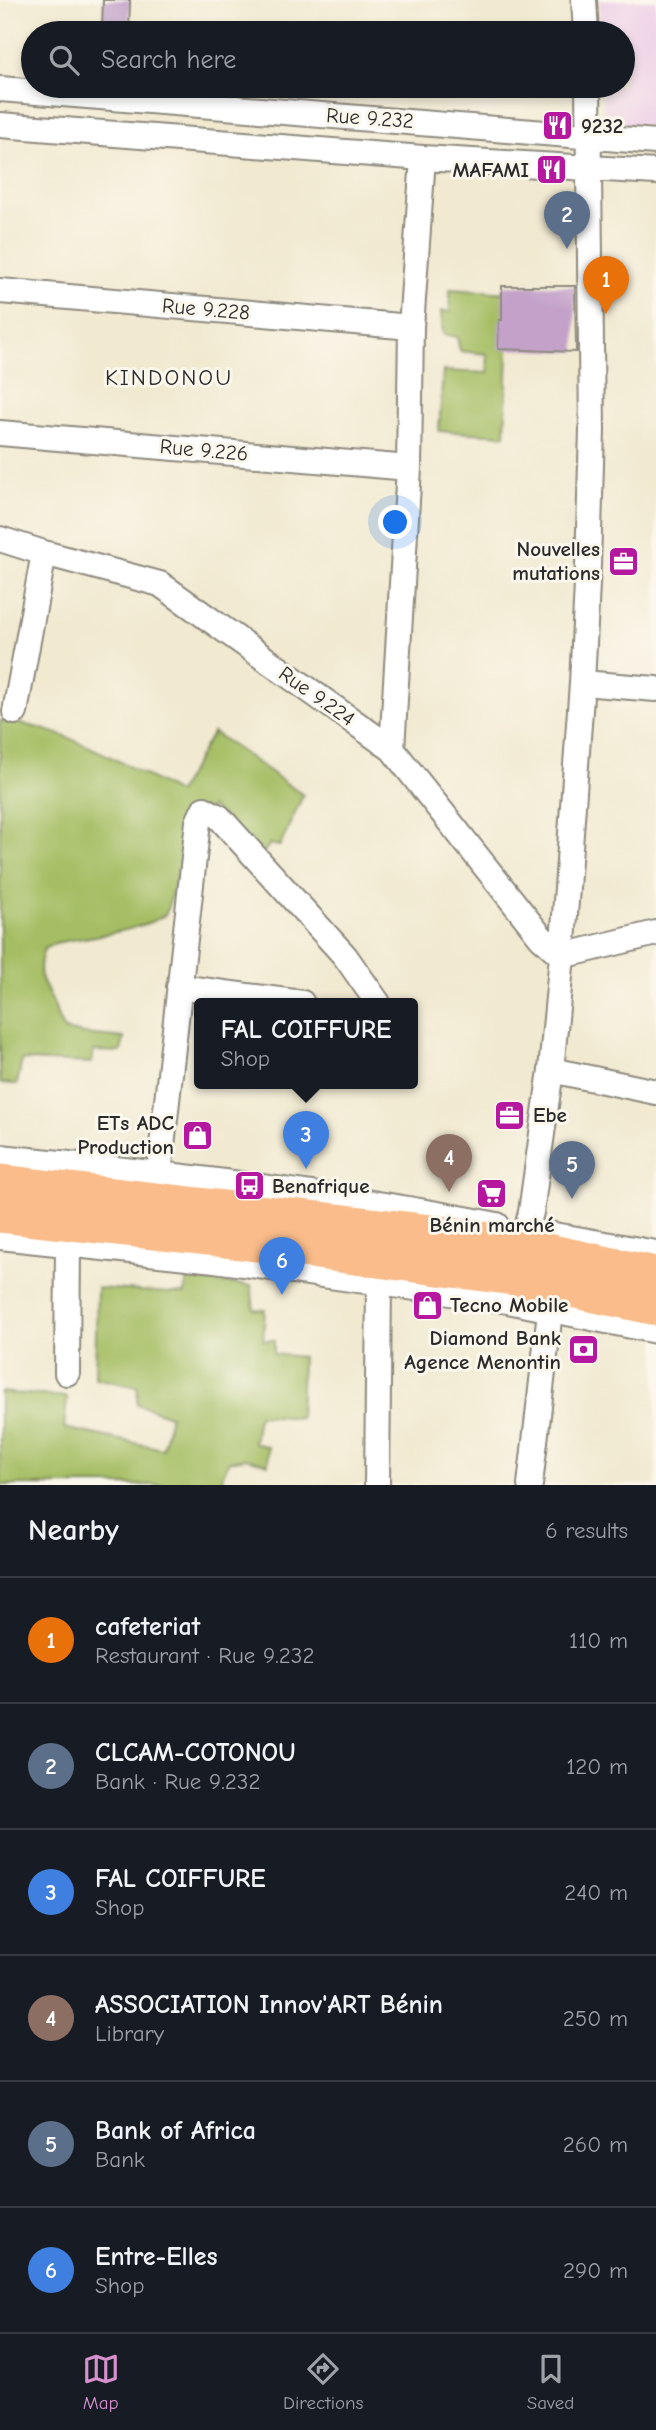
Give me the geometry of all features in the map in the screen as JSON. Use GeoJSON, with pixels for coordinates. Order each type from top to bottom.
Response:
{"type":"FeatureCollection","features":[{"type":"Feature","properties":{"kind":"highway"},"geometry":{"type":"LineString","coordinates":[[0,1183],[465,1237],[518,1264],[656,1307]]}},
{"type":"Feature","properties":{"kind":"highway"},"geometry":{"type":"LineString","coordinates":[[0,1214],[232,1239],[656,1275]]}},
{"type":"Feature","properties":{"kind":"street"},"geometry":{"type":"LineString","coordinates":[[584,0],[585,21]]}},
{"type":"Feature","properties":{"kind":"street","name":"Rue 9.232"},"geometry":{"type":"LineString","coordinates":[[0,89],[21,91]]}},
{"type":"Feature","properties":{"kind":"street","name":"Rue 9.232"},"geometry":{"type":"LineString","coordinates":[[115,98],[656,142]]}},
{"type":"Feature","properties":{"kind":"street"},"geometry":{"type":"LineString","coordinates":[[518,1264],[551,1070],[582,683],[592,430],[588,98]]}},
{"type":"Feature","properties":{"kind":"street","name":"Rue 9.232"},"geometry":{"type":"LineString","coordinates":[[0,125],[423,158],[656,172]]}},
{"type":"Feature","properties":{"kind":"street"},"geometry":{"type":"LineString","coordinates":[[392,749],[409,468],[411,327],[423,158]]}},
{"type":"Feature","properties":{"kind":"street","name":"Rue 9.228"},"geometry":{"type":"LineString","coordinates":[[0,291],[411,327]]}},
{"type":"Feature","properties":{"kind":"street","name":"Rue 9.226"},"geometry":{"type":"LineString","coordinates":[[0,433],[409,468]]}},
{"type":"Feature","properties":{"kind":"street","name":"Rue 9.224"},"geometry":{"type":"LineString","coordinates":[[0,539],[160,584],[392,749],[541,937],[562,956]]}},
{"type":"Feature","properties":{"kind":"street"},"geometry":{"type":"LineString","coordinates":[[15,712],[44,553]]}},
{"type":"Feature","properties":{"kind":"street"},"geometry":{"type":"LineString","coordinates":[[582,683],[656,689]]}},
{"type":"Feature","properties":{"kind":"street"},"geometry":{"type":"LineString","coordinates":[[159,1173],[198,822],[204,809],[219,817],[345,956],[374,998]]}},
{"type":"Feature","properties":{"kind":"street"},"geometry":{"type":"LineString","coordinates":[[562,956],[656,933]]}},
{"type":"Feature","properties":{"kind":"street"},"geometry":{"type":"LineString","coordinates":[[180,987],[264,998]]}},
{"type":"Feature","properties":{"kind":"street"},"geometry":{"type":"LineString","coordinates":[[551,1070],[656,1091]]}},
{"type":"Feature","properties":{"kind":"street"},"geometry":{"type":"LineString","coordinates":[[0,1157],[159,1173],[403,1206],[518,1264],[550,1311],[530,1485]]}},
{"type":"Feature","properties":{"kind":"street"},"geometry":{"type":"LineString","coordinates":[[0,1237],[215,1260],[379,1284],[518,1264],[656,1253]]}},
{"type":"Feature","properties":{"kind":"street"},"geometry":{"type":"LineString","coordinates":[[66,1373],[68,1244]]}},
{"type":"Feature","properties":{"kind":"street"},"geometry":{"type":"LineString","coordinates":[[377,1485],[379,1284]]}},
{"type":"Feature","properties":{"kind":"street"},"geometry":{"type":"LineString","coordinates":[[550,1311],[656,1331]]}},
{"type":"Feature","properties":{"kind":"shaded area"},"geometry":{"type":"Polygon","coordinates":[[[599,0],[656,0],[656,129],[604,127],[603,98],[635,98],[635,21],[600,21],[599,0]]]}},
{"type":"Feature","properties":{"kind":"green space"},"geometry":{"type":"Polygon","coordinates":[[[450,289],[510,293],[505,435],[439,431],[443,371],[488,373],[487,354],[460,351],[457,337],[443,334],[441,311],[450,312],[450,289]]]}},
{"type":"Feature","properties":{"kind":"green space"},"geometry":{"type":"Polygon","coordinates":[[[0,721],[22,724],[68,738],[115,759],[178,793],[213,732],[303,795],[280,846],[270,844],[263,853],[211,807],[188,835],[166,914],[143,925],[55,943],[44,949],[40,965],[41,978],[64,1030],[124,1038],[121,1052],[93,1051],[92,1063],[22,1060],[17,1084],[0,1083],[0,721]]]}},
{"type":"Feature","properties":{"kind":"green space"},"geometry":{"type":"Polygon","coordinates":[[[187,1279],[251,1286],[254,1309],[265,1310],[263,1340],[274,1340],[274,1354],[302,1357],[300,1418],[258,1415],[254,1443],[268,1447],[268,1464],[246,1458],[229,1461],[222,1477],[224,1485],[0,1485],[0,1392],[67,1397],[64,1428],[163,1449],[170,1416],[137,1404],[138,1387],[95,1378],[97,1288],[185,1294],[187,1279]]]}},
{"type":"Feature","properties":{"kind":"building"},"geometry":{"type":"Polygon","coordinates":[[[103,0],[130,0],[129,21],[102,21],[103,0]]]}},
{"type":"Feature","properties":{"kind":"building"},"geometry":{"type":"Polygon","coordinates":[[[502,286],[575,286],[576,352],[498,349],[499,320],[502,320],[502,286]]]}},
{"type":"Feature","properties":{"kind":"place","name":"9232"},"geometry":{"type":"Point","coordinates":[558,126]}},
{"type":"Feature","properties":{"kind":"place","name":"MAFAMI"},"geometry":{"type":"Point","coordinates":[552,170]}},
{"type":"Feature","properties":{"kind":"place","name":"CLCAM-COTONOU"},"geometry":{"type":"Point","coordinates":[567,249]}},
{"type":"Feature","properties":{"kind":"place","name":"cafeteriat"},"geometry":{"type":"Point","coordinates":[606,314]}},
{"type":"Feature","properties":{"kind":"place","name":"Nouvelles mutations"},"geometry":{"type":"Point","coordinates":[623,561]}},
{"type":"Feature","properties":{"kind":"place","name":"Ebe"},"geometry":{"type":"Point","coordinates":[510,1115]}},
{"type":"Feature","properties":{"kind":"place","name":"ETs ADC Production"},"geometry":{"type":"Point","coordinates":[197,1135]}},
{"type":"Feature","properties":{"kind":"place","name":"FAL COIFFURE"},"geometry":{"type":"Point","coordinates":[306,1169]}},
{"type":"Feature","properties":{"kind":"place","name":"Benafrique"},"geometry":{"type":"Point","coordinates":[249,1186]}},
{"type":"Feature","properties":{"kind":"place","name":"ASSOCIATION Innov'ART Bénin"},"geometry":{"type":"Point","coordinates":[449,1192]}},
{"type":"Feature","properties":{"kind":"place","name":"Bénin marché"},"geometry":{"type":"Point","coordinates":[492,1193]}},
{"type":"Feature","properties":{"kind":"place","name":"Bank of Africa"},"geometry":{"type":"Point","coordinates":[572,1199]}},
{"type":"Feature","properties":{"kind":"place","name":"Entre-Elles"},"geometry":{"type":"Point","coordinates":[282,1295]}},
{"type":"Feature","properties":{"kind":"place","name":"Tecno Mobile"},"geometry":{"type":"Point","coordinates":[427,1305]}},
{"type":"Feature","properties":{"kind":"place","name":"Diamond Bank Agence Menontin"},"geometry":{"type":"Point","coordinates":[584,1350]}},
{"type":"Feature","properties":{"kind":"district","name":"KINDONOU"},"geometry":{"type":"Point","coordinates":[169,377]}}]}
